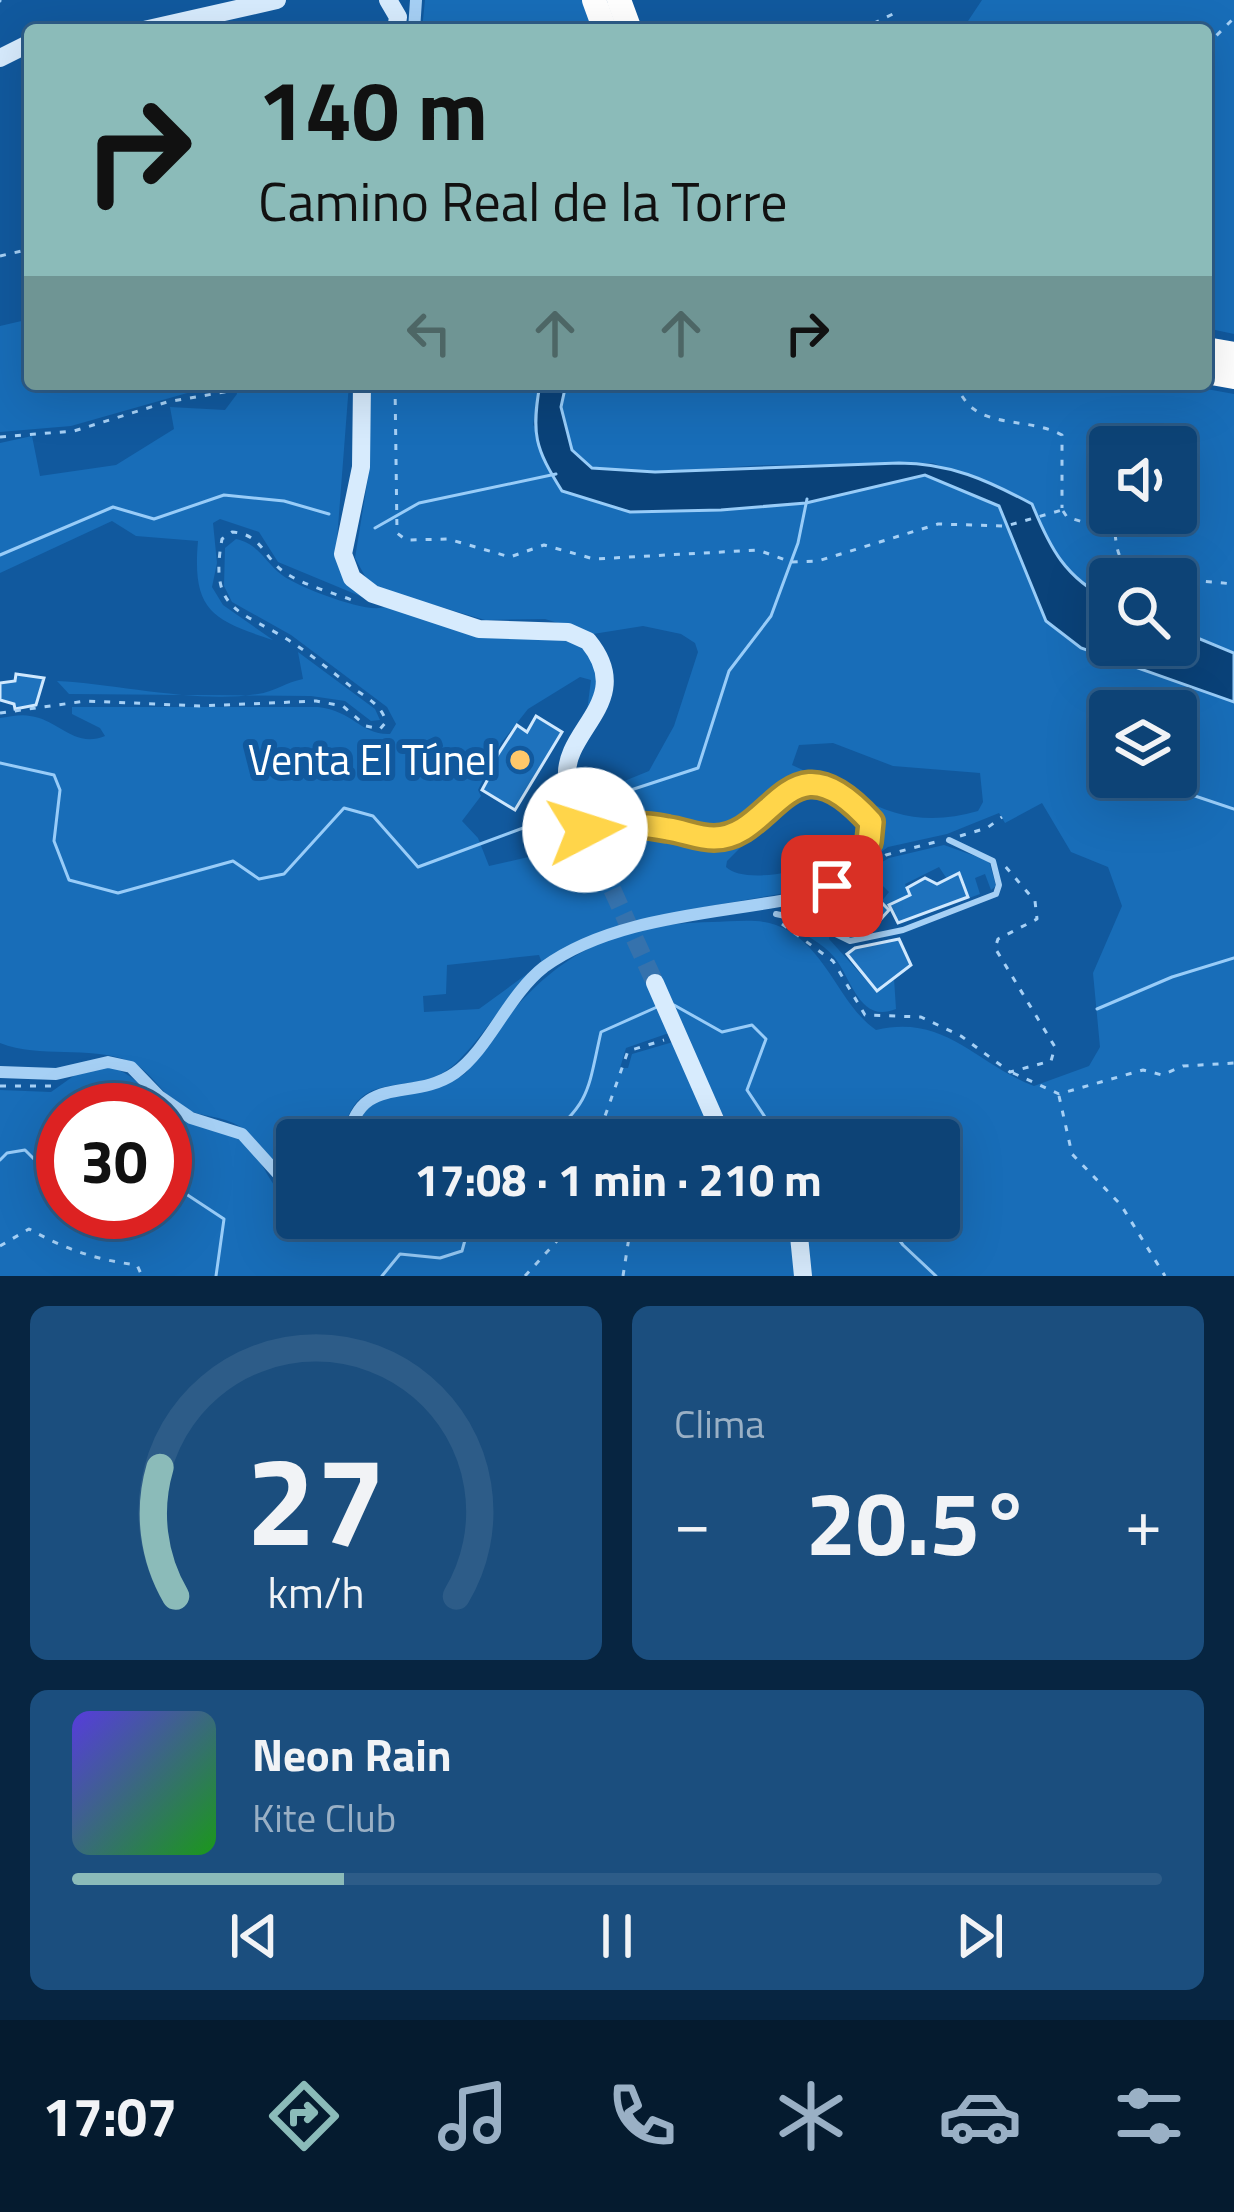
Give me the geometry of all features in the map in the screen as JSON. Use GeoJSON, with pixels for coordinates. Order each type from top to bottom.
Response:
{"type":"FeatureCollection","features":[{"type":"Feature","properties":{"kind":"highway"},"geometry":{"type":"LineString","coordinates":[[595,0],[617,22]]}},
{"type":"Feature","properties":{"kind":"street"},"geometry":{"type":"LineString","coordinates":[[171,24],[277,0]]}},
{"type":"Feature","properties":{"kind":"street"},"geometry":{"type":"LineString","coordinates":[[362,390],[361,467],[343,554],[352,578],[373,593],[479,629],[568,632],[588,641],[604,677],[603,702],[568,764],[567,782],[602,866]]}},
{"type":"Feature","properties":{"kind":"street"},"geometry":{"type":"LineString","coordinates":[[352,1119],[362,1102],[441,1081],[459,1071],[498,1017],[541,970],[563,955],[640,927],[763,907],[832,886],[869,842],[871,822],[856,806],[821,788],[793,787],[728,836],[713,838],[637,824],[585,830]]}},
{"type":"Feature","properties":{"kind":"street"},"geometry":{"type":"LineString","coordinates":[[655,983],[715,1119]]}},
{"type":"Feature","properties":{"kind":"street"},"geometry":{"type":"LineString","coordinates":[[0,1072],[56,1074],[108,1062],[131,1067],[159,1096],[191,1118],[242,1134],[276,1172]]}},
{"type":"Feature","properties":{"kind":"street"},"geometry":{"type":"LineString","coordinates":[[799,1239],[803,1276]]}},
{"type":"Feature","properties":{"kind":"lane"},"geometry":{"type":"LineString","coordinates":[[776,914],[809,921],[850,941],[872,938],[997,894],[993,861],[949,840]]}},
{"type":"Feature","properties":{"kind":"path"},"geometry":{"type":"LineString","coordinates":[[872,24],[897,12]]}},
{"type":"Feature","properties":{"kind":"path"},"geometry":{"type":"LineString","coordinates":[[1212,40],[1234,18]]}},
{"type":"Feature","properties":{"kind":"path"},"geometry":{"type":"LineString","coordinates":[[0,437],[74,430],[167,402],[230,390]]}},
{"type":"Feature","properties":{"kind":"path"},"geometry":{"type":"LineString","coordinates":[[395,390],[398,532],[406,540],[448,539],[510,556],[544,545],[594,560],[758,550],[791,562],[818,561],[938,524],[1006,526],[1062,510]]}},
{"type":"Feature","properties":{"kind":"path"},"geometry":{"type":"LineString","coordinates":[[958,390],[971,407],[1000,421],[1040,423],[1062,435],[1062,510],[1067,517],[1115,532],[1119,558]]}},
{"type":"Feature","properties":{"kind":"path"},"geometry":{"type":"LineString","coordinates":[[0,713],[86,701],[200,706],[316,701],[343,706],[366,726],[380,729],[386,722],[374,703],[288,640],[238,614],[225,600],[220,591],[222,539],[243,532],[258,540],[284,572],[359,603]]}},
{"type":"Feature","properties":{"kind":"path"},"geometry":{"type":"LineString","coordinates":[[1197,581],[1234,584]]}},
{"type":"Feature","properties":{"kind":"path"},"geometry":{"type":"LineString","coordinates":[[832,886],[851,880],[886,855],[987,828],[1002,817]]}},
{"type":"Feature","properties":{"kind":"path"},"geometry":{"type":"LineString","coordinates":[[993,861],[1016,874],[1035,901],[1037,919],[998,939],[995,948],[1055,1047],[1051,1061],[1010,1072]]}},
{"type":"Feature","properties":{"kind":"path"},"geometry":{"type":"LineString","coordinates":[[776,914],[783,926],[833,961],[865,1015],[920,1017],[961,1036],[1010,1072],[1059,1094],[1143,1070],[1162,1075],[1184,1066],[1234,1063]]}},
{"type":"Feature","properties":{"kind":"path"},"geometry":{"type":"LineString","coordinates":[[604,1119],[628,1051],[680,1035]]}},
{"type":"Feature","properties":{"kind":"path"},"geometry":{"type":"LineString","coordinates":[[1059,1094],[1072,1154],[1121,1204],[1165,1276]]}},
{"type":"Feature","properties":{"kind":"path"},"geometry":{"type":"LineString","coordinates":[[0,1246],[29,1229],[64,1249],[101,1261],[136,1265],[142,1276]]}},
{"type":"Feature","properties":{"kind":"path"},"geometry":{"type":"LineString","coordinates":[[525,1276],[559,1239]]}},
{"type":"Feature","properties":{"kind":"path"},"geometry":{"type":"LineString","coordinates":[[623,1276],[629,1239]]}},
{"type":"Feature","properties":{"kind":"shaded area"},"geometry":{"type":"Polygon","coordinates":[[[425,0],[585,0],[594,24],[423,24],[425,0]]]}},
{"type":"Feature","properties":{"kind":"shaded area"},"geometry":{"type":"Polygon","coordinates":[[[982,0],[1234,0],[1234,334],[1212,329],[1212,24],[966,24],[982,0]]]}},
{"type":"Feature","properties":{"kind":"shaded area"},"geometry":{"type":"Polygon","coordinates":[[[24,320],[24,390],[198,390],[71,426],[0,432],[0,326],[24,320]]]}},
{"type":"Feature","properties":{"kind":"shaded area"},"geometry":{"type":"Polygon","coordinates":[[[236,390],[349,390],[337,540],[372,601],[278,562],[259,532],[220,519],[213,523],[217,563],[212,587],[223,605],[273,640],[234,626],[210,609],[198,583],[198,541],[136,536],[112,521],[0,573],[0,443],[32,436],[40,476],[116,465],[174,429],[170,407],[225,410],[236,390]]]}},
{"type":"Feature","properties":{"kind":"shaded area"},"geometry":{"type":"Polygon","coordinates":[[[371,390],[539,390],[533,425],[630,512],[806,503],[925,475],[999,506],[1046,621],[1089,651],[1089,666],[1132,666],[1234,702],[1234,1276],[811,1276],[802,1239],[960,1239],[960,1119],[723,1119],[659,977],[645,981],[669,1033],[626,1048],[620,1068],[628,1068],[632,1054],[673,1042],[708,1119],[360,1119],[382,1100],[466,1073],[540,983],[596,945],[668,925],[744,921],[776,925],[807,945],[851,1005],[876,1030],[900,1027],[941,1035],[1034,1086],[1089,1066],[1100,1047],[1093,973],[1122,906],[1108,867],[1071,852],[1042,803],[1005,823],[999,813],[947,834],[888,847],[849,875],[877,838],[875,820],[855,801],[858,796],[916,817],[962,815],[978,811],[983,802],[980,773],[893,766],[833,743],[799,745],[792,765],[820,778],[787,782],[745,819],[716,832],[588,815],[580,799],[649,771],[674,726],[698,652],[695,643],[681,634],[643,626],[593,634],[545,619],[485,620],[383,590],[366,578],[355,558],[369,472],[371,390]]]}},
{"type":"Feature","properties":{"kind":"shaded area"},"geometry":{"type":"Polygon","coordinates":[[[539,390],[565,390],[561,407],[572,450],[592,468],[655,472],[899,463],[968,475],[1032,504],[1061,560],[1089,588],[1089,651],[1046,621],[999,506],[925,475],[806,503],[630,512],[562,491],[538,440],[539,390]]]}},
{"type":"Feature","properties":{"kind":"shaded area"},"geometry":{"type":"Polygon","coordinates":[[[565,390],[1212,390],[1234,394],[1234,653],[1197,638],[1197,558],[1089,558],[1089,588],[1060,561],[1032,504],[933,463],[655,472],[592,468],[572,450],[561,407],[565,390]]]}},
{"type":"Feature","properties":{"kind":"shaded area"},"geometry":{"type":"Polygon","coordinates":[[[236,539],[244,541],[290,580],[348,603],[569,641],[586,649],[597,680],[587,711],[591,680],[580,677],[528,709],[501,743],[478,790],[481,796],[462,821],[478,838],[489,866],[576,846],[589,873],[611,864],[602,841],[605,833],[624,830],[716,841],[753,835],[726,867],[737,873],[772,875],[814,866],[846,849],[857,837],[859,814],[866,838],[839,874],[815,887],[639,921],[542,963],[539,955],[447,965],[446,994],[423,996],[424,1012],[479,1009],[527,974],[484,1031],[440,1074],[373,1091],[359,1099],[348,1119],[276,1119],[276,1166],[239,1126],[192,1112],[192,1083],[156,1083],[129,1061],[113,1056],[0,1043],[0,718],[40,718],[84,739],[105,736],[100,728],[72,714],[72,707],[318,707],[380,733],[390,734],[396,724],[387,707],[291,635],[232,602],[224,586],[225,548],[236,539]]]}},
{"type":"Feature","properties":{"kind":"shaded area"},"geometry":{"type":"Polygon","coordinates":[[[1197,638],[1234,653],[1234,702],[1132,666],[1197,666],[1197,638]]]}},
{"type":"Feature","properties":{"kind":"shaded area"},"geometry":{"type":"Polygon","coordinates":[[[298,652],[375,709],[380,720],[371,721],[345,701],[244,695],[303,679],[298,652]]]}},
{"type":"Feature","properties":{"kind":"shaded area"},"geometry":{"type":"Polygon","coordinates":[[[57,681],[81,683],[183,695],[69,694],[57,681]]]}},
{"type":"Feature","properties":{"kind":"shaded area"},"geometry":{"type":"Polygon","coordinates":[[[944,845],[989,861],[996,886],[991,890],[985,874],[975,878],[980,894],[969,898],[960,874],[947,879],[939,867],[905,884],[910,895],[886,907],[881,902],[889,892],[882,885],[848,912],[786,909],[785,904],[821,898],[889,858],[944,845]]]}},
{"type":"Feature","properties":{"kind":"shaded area"},"geometry":{"type":"Polygon","coordinates":[[[786,922],[830,934],[829,939],[876,991],[894,978],[896,1009],[884,1012],[865,1005],[830,952],[786,922]]]}},
{"type":"Feature","properties":{"kind":"shaded area"},"geometry":{"type":"Polygon","coordinates":[[[106,1066],[137,1083],[64,1083],[106,1066]]]}},
{"type":"Feature","properties":{"kind":"shaded area"},"geometry":{"type":"Polygon","coordinates":[[[0,1090],[36,1091],[36,1239],[192,1239],[192,1121],[242,1140],[255,1154],[276,1187],[276,1239],[792,1239],[798,1276],[0,1276],[0,1090]]]}},
{"type":"Feature","properties":{"kind":"building"},"geometry":{"type":"Polygon","coordinates":[[[16,674],[44,678],[36,705],[15,709],[14,704],[0,700],[0,683],[15,681],[16,674]]]}},
{"type":"Feature","properties":{"kind":"building"},"geometry":{"type":"Polygon","coordinates":[[[536,716],[562,732],[515,810],[482,790],[488,779],[484,776],[517,725],[527,732],[536,716]]]}},
{"type":"Feature","properties":{"kind":"building"},"geometry":{"type":"Polygon","coordinates":[[[959,873],[968,897],[898,923],[889,905],[910,895],[907,888],[925,878],[937,884],[959,873]]]}},
{"type":"Feature","properties":{"kind":"building"},"geometry":{"type":"Polygon","coordinates":[[[873,894],[889,910],[872,929],[864,931],[850,915],[873,894]]]}},
{"type":"Feature","properties":{"kind":"building"},"geometry":{"type":"Polygon","coordinates":[[[899,939],[911,965],[877,991],[847,954],[899,939]]]}},
{"type":"Feature","properties":{"kind":"waterway"},"geometry":{"type":"LineString","coordinates":[[375,528],[419,503],[556,474]]}},
{"type":"Feature","properties":{"kind":"waterway"},"geometry":{"type":"LineString","coordinates":[[0,555],[113,507],[154,519],[224,495],[284,501],[329,514]]}},
{"type":"Feature","properties":{"kind":"waterway"},"geometry":{"type":"LineString","coordinates":[[585,805],[698,768],[729,671],[771,616],[798,543],[807,499]]}},
{"type":"Feature","properties":{"kind":"waterway"},"geometry":{"type":"LineString","coordinates":[[0,763],[54,775],[60,790],[54,841],[69,880],[118,893],[233,861],[259,879],[284,874],[344,808],[373,816],[418,867],[566,812]]}},
{"type":"Feature","properties":{"kind":"waterway"},"geometry":{"type":"LineString","coordinates":[[1197,797],[1234,809]]}},
{"type":"Feature","properties":{"kind":"waterway"},"geometry":{"type":"LineString","coordinates":[[1097,1009],[1172,977],[1234,958]]}},
{"type":"Feature","properties":{"kind":"waterway"},"geometry":{"type":"LineString","coordinates":[[674,1005],[722,1032],[752,1025],[766,1039],[747,1090],[766,1119]]}},
{"type":"Feature","properties":{"kind":"waterway"},"geometry":{"type":"LineString","coordinates":[[568,1119],[585,1094],[601,1032],[657,1007]]}},
{"type":"Feature","properties":{"kind":"waterway"},"geometry":{"type":"LineString","coordinates":[[0,1160],[7,1153],[25,1150],[36,1161]]}},
{"type":"Feature","properties":{"kind":"waterway"},"geometry":{"type":"LineString","coordinates":[[192,1198],[224,1219],[216,1276]]}},
{"type":"Feature","properties":{"kind":"waterway"},"geometry":{"type":"LineString","coordinates":[[382,1276],[400,1254],[440,1258],[462,1251],[465,1239]]}},
{"type":"Feature","properties":{"kind":"waterway"},"geometry":{"type":"LineString","coordinates":[[899,1239],[936,1276]]}},
{"type":"Feature","properties":{"kind":"tunnel"},"geometry":{"type":"LineString","coordinates":[[601,865],[655,983]]}},
{"type":"Feature","properties":{"kind":"place","name":"Venta El Túnel"},"geometry":{"type":"Point","coordinates":[520,760]}},
{"type":"Feature","properties":{"kind":"route"},"geometry":{"type":"LineString","coordinates":[[585,830],[637,824],[713,838],[728,836],[793,787],[821,788],[845,798],[871,822],[869,842],[861,856],[832,886]]}}]}
